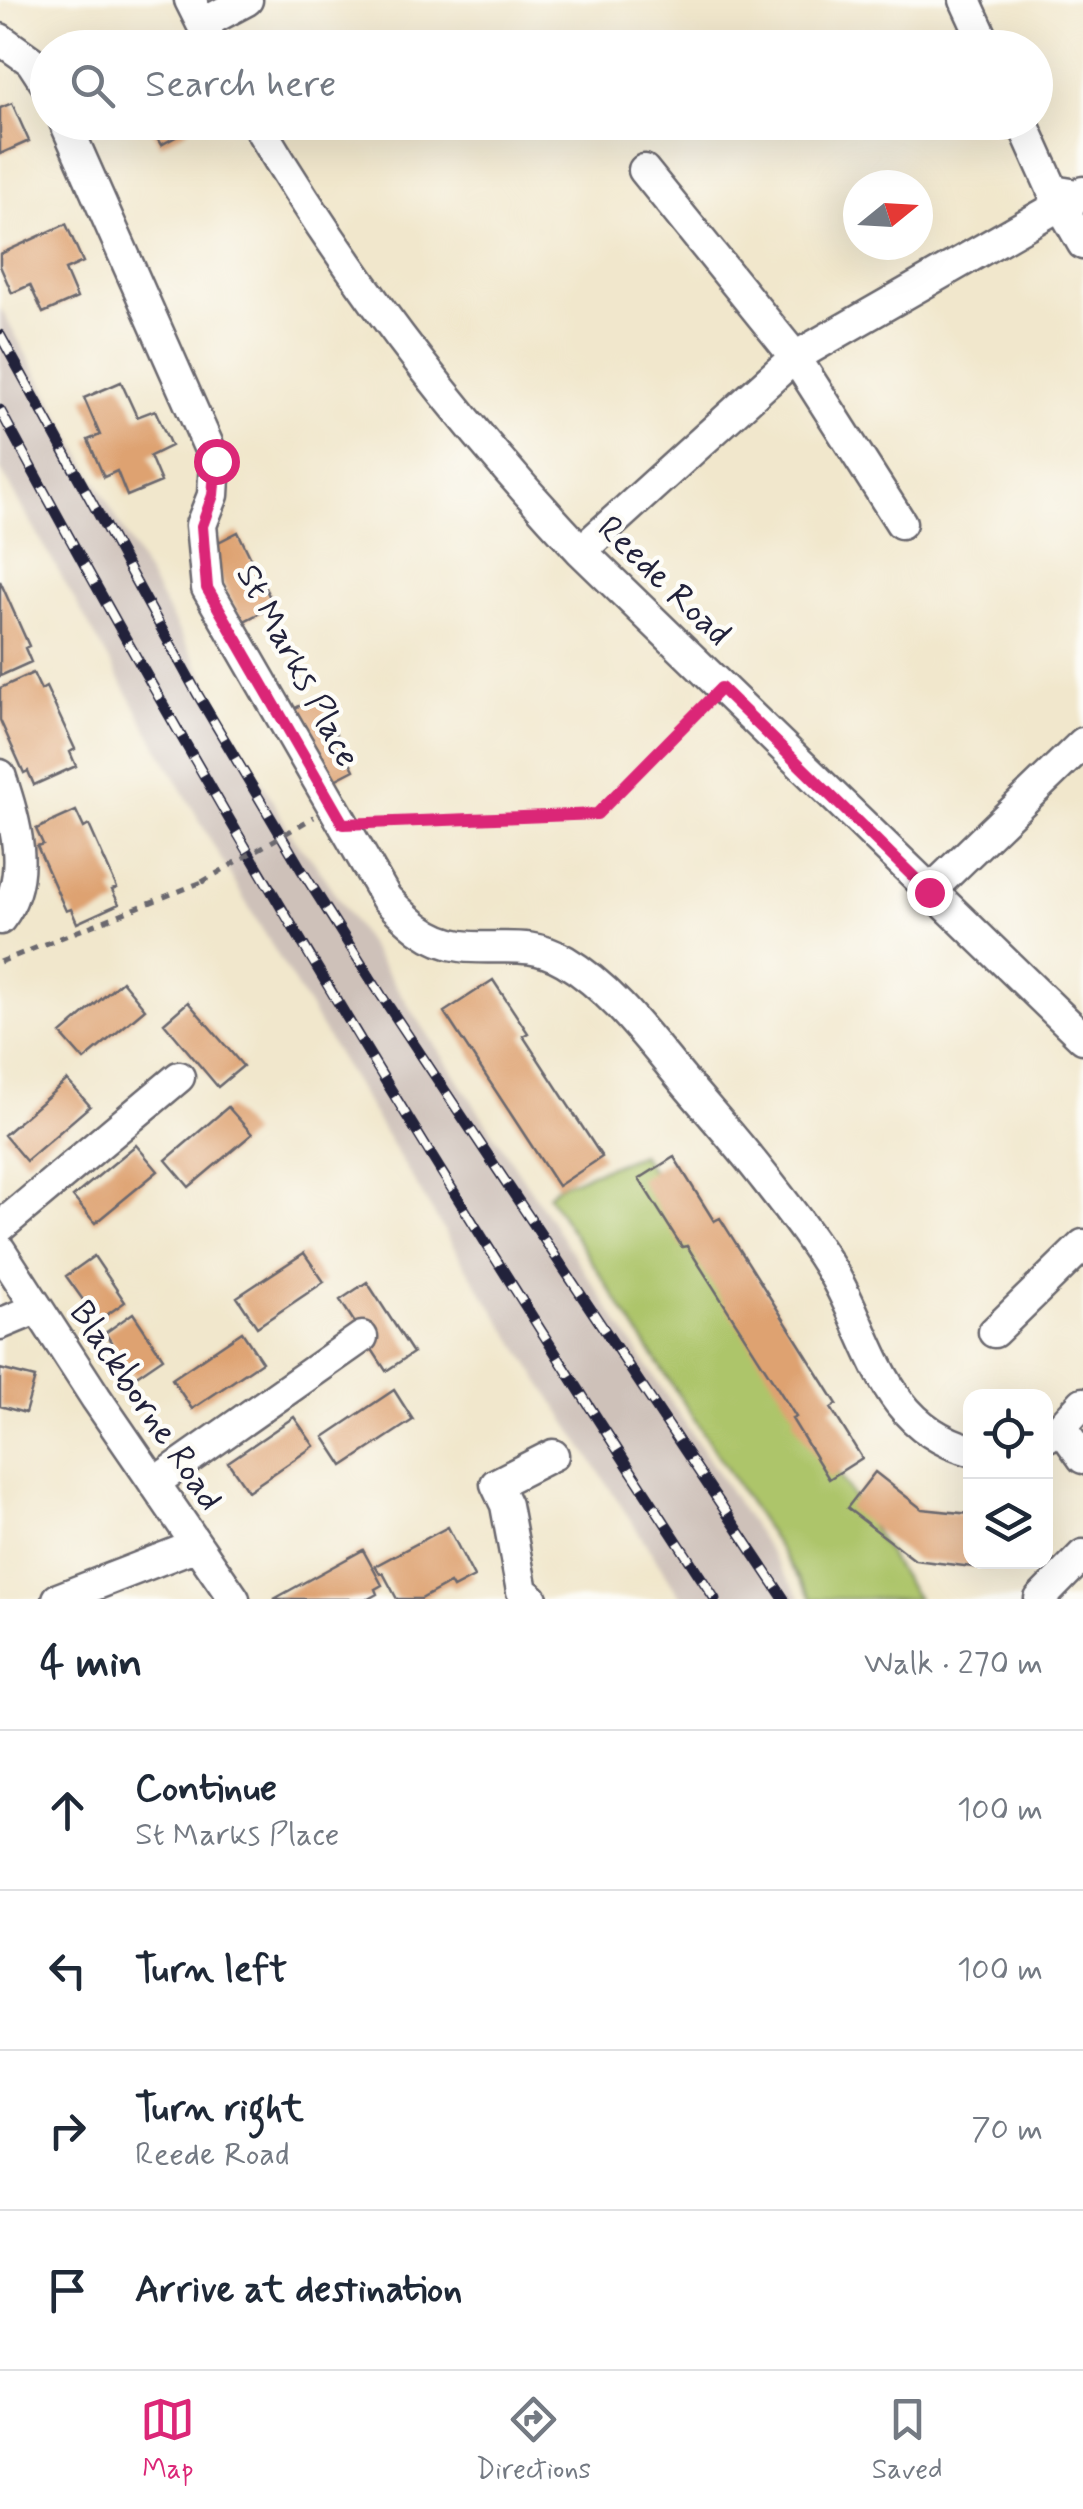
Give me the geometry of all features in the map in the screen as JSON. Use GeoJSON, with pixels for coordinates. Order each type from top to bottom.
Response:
{"type":"FeatureCollection","features":[{"type":"Feature","properties":{"kind":"street"},"geometry":{"type":"LineString","coordinates":[[202,24],[247,0]]}},
{"type":"Feature","properties":{"kind":"street"},"geometry":{"type":"LineString","coordinates":[[964,0],[978,30]]}},
{"type":"Feature","properties":{"kind":"street"},"geometry":{"type":"LineString","coordinates":[[0,39],[30,60]]}},
{"type":"Feature","properties":{"kind":"street","name":"St Marks Place"},"geometry":{"type":"LineString","coordinates":[[72,140],[216,461],[213,495],[202,526],[207,588],[329,821],[386,898],[418,930],[460,946],[518,945],[562,960],[601,988],[647,1037],[772,1188],[838,1282],[879,1374],[898,1400],[919,1423],[963,1448]]}},
{"type":"Feature","properties":{"kind":"street","name":"Reede Road"},"geometry":{"type":"LineString","coordinates":[[267,140],[301,196],[416,358],[516,482],[581,552],[1083,1038]]}},
{"type":"Feature","properties":{"kind":"street"},"geometry":{"type":"LineString","coordinates":[[1030,140],[1053,191],[1080,193]]}},
{"type":"Feature","properties":{"kind":"street"},"geometry":{"type":"LineString","coordinates":[[644,170],[796,357],[901,523]]}},
{"type":"Feature","properties":{"kind":"street"},"geometry":{"type":"LineString","coordinates":[[581,552],[796,357],[1080,193]]}},
{"type":"Feature","properties":{"kind":"street"},"geometry":{"type":"LineString","coordinates":[[1080,193],[1064,211],[1083,244]]}},
{"type":"Feature","properties":{"kind":"street"},"geometry":{"type":"LineString","coordinates":[[929,892],[1083,742]]}},
{"type":"Feature","properties":{"kind":"street"},"geometry":{"type":"LineString","coordinates":[[0,775],[19,842],[18,878],[12,904],[0,918]]}},
{"type":"Feature","properties":{"kind":"street"},"geometry":{"type":"LineString","coordinates":[[0,1227],[179,1077]]}},
{"type":"Feature","properties":{"kind":"street"},"geometry":{"type":"LineString","coordinates":[[994,1332],[1083,1246]]}},
{"type":"Feature","properties":{"kind":"street","name":"Blackborne Road"},"geometry":{"type":"LineString","coordinates":[[0,1250],[234,1599]]}},
{"type":"Feature","properties":{"kind":"street"},"geometry":{"type":"LineString","coordinates":[[0,1324],[36,1309]]}},
{"type":"Feature","properties":{"kind":"street"},"geometry":{"type":"LineString","coordinates":[[154,1483],[362,1338]]}},
{"type":"Feature","properties":{"kind":"street"},"geometry":{"type":"LineString","coordinates":[[1083,1402],[1053,1432],[1083,1458]]}},
{"type":"Feature","properties":{"kind":"street"},"geometry":{"type":"LineString","coordinates":[[521,1596],[506,1506],[496,1484],[553,1455]]}},
{"type":"Feature","properties":{"kind":"street"},"geometry":{"type":"LineString","coordinates":[[58,1599],[197,1545]]}},
{"type":"Feature","properties":{"kind":"street"},"geometry":{"type":"LineString","coordinates":[[1040,1599],[1083,1555]]}},
{"type":"Feature","properties":{"kind":"path"},"geometry":{"type":"LineString","coordinates":[[0,962],[202,882],[329,821],[597,814],[721,688]]}},
{"type":"Feature","properties":{"kind":"shaded area"},"geometry":{"type":"Polygon","coordinates":[[[0,307],[293,838],[314,862],[801,1599],[682,1599],[467,1269],[245,901],[0,468],[0,307]]]}},
{"type":"Feature","properties":{"kind":"green space"},"geometry":{"type":"Polygon","coordinates":[[[641,1154],[918,1599],[812,1599],[548,1195],[558,1186],[641,1154]]]}},
{"type":"Feature","properties":{"kind":"building"},"geometry":{"type":"Polygon","coordinates":[[[12,103],[29,141],[0,154],[0,108],[12,103]]]}},
{"type":"Feature","properties":{"kind":"building"},"geometry":{"type":"Polygon","coordinates":[[[66,224],[83,262],[65,270],[77,298],[43,313],[30,285],[12,293],[0,266],[0,254],[66,224]]]}},
{"type":"Feature","properties":{"kind":"building"},"geometry":{"type":"Polygon","coordinates":[[[121,382],[137,417],[155,410],[171,446],[150,456],[161,482],[127,496],[117,471],[104,477],[88,440],[100,435],[84,398],[121,382]]]}},
{"type":"Feature","properties":{"kind":"building"},"geometry":{"type":"Polygon","coordinates":[[[238,532],[274,606],[242,622],[205,549],[238,532]]]}},
{"type":"Feature","properties":{"kind":"building"},"geometry":{"type":"Polygon","coordinates":[[[0,581],[29,646],[25,648],[31,662],[0,676],[0,581]]]}},
{"type":"Feature","properties":{"kind":"building"},"geometry":{"type":"Polygon","coordinates":[[[33,673],[41,690],[46,687],[75,749],[70,752],[76,766],[34,785],[28,771],[24,773],[0,720],[0,688],[33,673]]]}},
{"type":"Feature","properties":{"kind":"building"},"geometry":{"type":"Polygon","coordinates":[[[318,697],[354,770],[321,787],[285,713],[318,697]]]}},
{"type":"Feature","properties":{"kind":"building"},"geometry":{"type":"Polygon","coordinates":[[[76,811],[84,828],[89,825],[117,888],[112,890],[119,904],[77,923],[71,909],[66,911],[37,846],[43,844],[36,829],[76,811]]]}},
{"type":"Feature","properties":{"kind":"building"},"geometry":{"type":"Polygon","coordinates":[[[493,980],[528,1033],[523,1036],[602,1157],[558,1186],[444,1012],[493,980]]]}},
{"type":"Feature","properties":{"kind":"building"},"geometry":{"type":"Polygon","coordinates":[[[122,981],[145,1009],[84,1060],[61,1034],[122,981]]]}},
{"type":"Feature","properties":{"kind":"building"},"geometry":{"type":"Polygon","coordinates":[[[188,1002],[243,1066],[218,1087],[164,1023],[188,1002]]]}},
{"type":"Feature","properties":{"kind":"building"},"geometry":{"type":"Polygon","coordinates":[[[67,1080],[90,1106],[26,1161],[4,1135],[67,1080]]]}},
{"type":"Feature","properties":{"kind":"building"},"geometry":{"type":"Polygon","coordinates":[[[228,1107],[252,1134],[189,1187],[166,1160],[228,1107]]]}},
{"type":"Feature","properties":{"kind":"building"},"geometry":{"type":"Polygon","coordinates":[[[136,1145],[158,1171],[95,1223],[73,1197],[136,1145]]]}},
{"type":"Feature","properties":{"kind":"building"},"geometry":{"type":"Polygon","coordinates":[[[674,1157],[714,1221],[720,1218],[837,1404],[831,1408],[862,1458],[829,1479],[792,1419],[796,1417],[687,1246],[682,1247],[639,1179],[674,1157]]]}},
{"type":"Feature","properties":{"kind":"building"},"geometry":{"type":"Polygon","coordinates":[[[304,1253],[324,1282],[257,1327],[237,1297],[304,1253]]]}},
{"type":"Feature","properties":{"kind":"building"},"geometry":{"type":"Polygon","coordinates":[[[94,1256],[125,1302],[98,1321],[66,1276],[94,1256]]]}},
{"type":"Feature","properties":{"kind":"building"},"geometry":{"type":"Polygon","coordinates":[[[367,1282],[413,1353],[386,1371],[340,1300],[367,1282]]]}},
{"type":"Feature","properties":{"kind":"building"},"geometry":{"type":"Polygon","coordinates":[[[133,1313],[163,1358],[135,1377],[105,1333],[133,1313]]]}},
{"type":"Feature","properties":{"kind":"building"},"geometry":{"type":"Polygon","coordinates":[[[242,1332],[262,1362],[192,1409],[172,1379],[242,1332]]]}},
{"type":"Feature","properties":{"kind":"building"},"geometry":{"type":"Polygon","coordinates":[[[0,1369],[35,1378],[25,1413],[0,1406],[0,1369]]]}},
{"type":"Feature","properties":{"kind":"building"},"geometry":{"type":"Polygon","coordinates":[[[394,1390],[413,1420],[343,1466],[324,1437],[394,1390]]]}},
{"type":"Feature","properties":{"kind":"building"},"geometry":{"type":"Polygon","coordinates":[[[294,1417],[314,1446],[248,1491],[228,1462],[294,1417]]]}},
{"type":"Feature","properties":{"kind":"building"},"geometry":{"type":"Polygon","coordinates":[[[875,1472],[922,1509],[963,1513],[963,1566],[915,1560],[847,1508],[875,1472]]]}},
{"type":"Feature","properties":{"kind":"building"},"geometry":{"type":"Polygon","coordinates":[[[448,1527],[474,1577],[453,1588],[450,1583],[421,1599],[397,1599],[375,1566],[448,1527]]]}},
{"type":"Feature","properties":{"kind":"building"},"geometry":{"type":"Polygon","coordinates":[[[363,1550],[382,1585],[368,1599],[274,1599],[363,1550]]]}},
{"type":"Feature","properties":{"kind":"railway"},"geometry":{"type":"LineString","coordinates":[[0,335],[198,695],[301,869],[784,1599]]}},
{"type":"Feature","properties":{"kind":"railway"},"geometry":{"type":"LineString","coordinates":[[0,410],[168,714],[344,1013],[526,1308],[715,1599]]}},
{"type":"Feature","properties":{"kind":"route"},"geometry":{"type":"LineString","coordinates":[[216,461],[213,495],[202,526],[207,588],[343,824],[597,814],[721,688],[929,892]]}}]}
